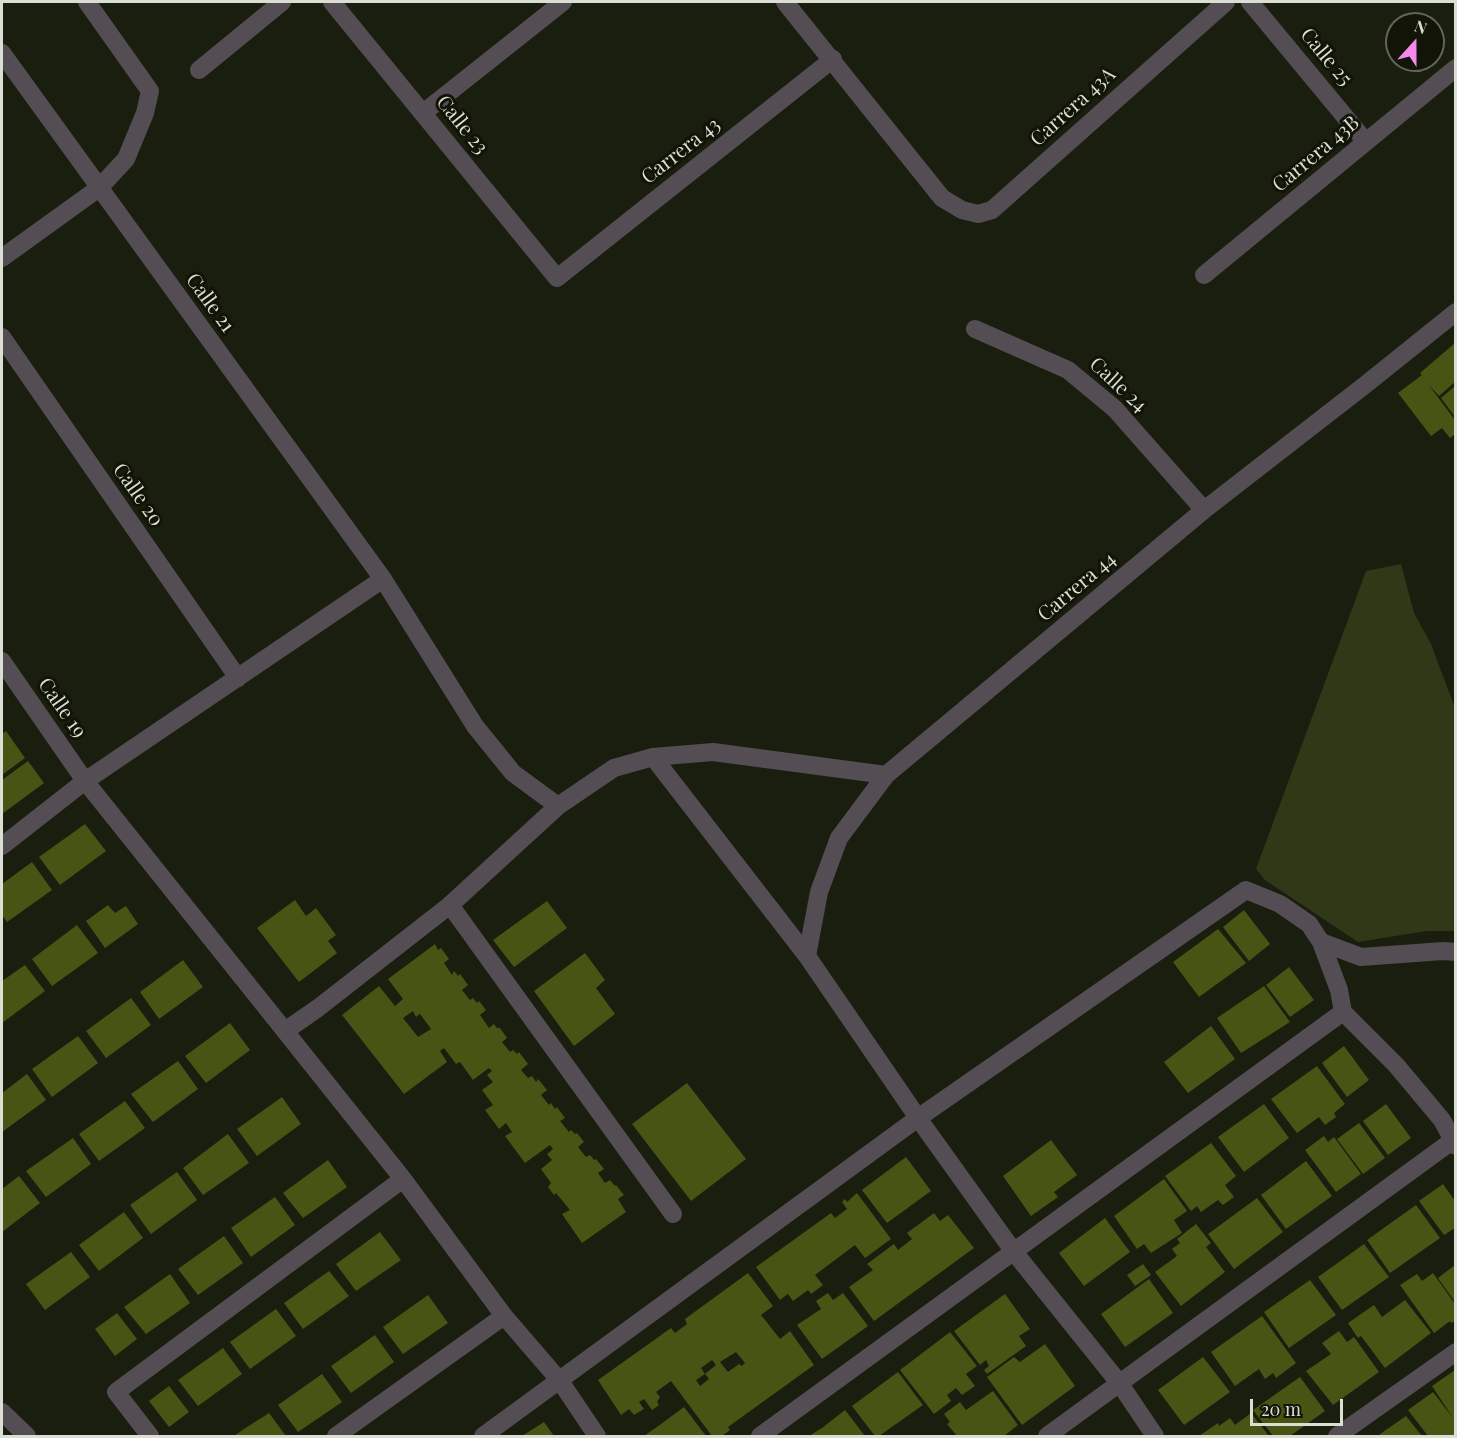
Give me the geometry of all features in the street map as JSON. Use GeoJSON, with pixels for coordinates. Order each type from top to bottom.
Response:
{"type":"FeatureCollection","features":[{"type":"Feature","properties":{"kind":"street"},"geometry":{"type":"LineString","coordinates":[[2,258],[99,188],[126,159],[145,113],[150,91],[87,2]]}},
{"type":"Feature","properties":{"kind":"street"},"geometry":{"type":"LineString","coordinates":[[199,70],[282,2]]}},
{"type":"Feature","properties":{"kind":"street","name":"Calle 23"},"geometry":{"type":"LineString","coordinates":[[332,2],[557,278]]}},
{"type":"Feature","properties":{"kind":"street"},"geometry":{"type":"LineString","coordinates":[[423,113],[563,2]]}},
{"type":"Feature","properties":{"kind":"street"},"geometry":{"type":"LineString","coordinates":[[785,2],[832,59]]}},
{"type":"Feature","properties":{"kind":"street","name":"Carrera 43A"},"geometry":{"type":"LineString","coordinates":[[832,59],[942,198],[962,210],[978,214],[992,210],[1226,2]]}},
{"type":"Feature","properties":{"kind":"street","name":"Calle 25"},"geometry":{"type":"LineString","coordinates":[[1250,2],[1366,142]]}},
{"type":"Feature","properties":{"kind":"street","name":"Calle 21"},"geometry":{"type":"LineString","coordinates":[[2,53],[383,579],[475,726],[513,773],[558,806]]}},
{"type":"Feature","properties":{"kind":"street","name":"Carrera 43"},"geometry":{"type":"LineString","coordinates":[[557,278],[832,59]]}},
{"type":"Feature","properties":{"kind":"street","name":"Carrera 43B"},"geometry":{"type":"LineString","coordinates":[[1204,275],[1455,68]]}},
{"type":"Feature","properties":{"kind":"street","name":"Carrera 44"},"geometry":{"type":"LineString","coordinates":[[807,956],[819,892],[839,838],[886,775],[1204,510],[1455,312]]}},
{"type":"Feature","properties":{"kind":"street","name":"Calle 24"},"geometry":{"type":"LineString","coordinates":[[975,328],[1068,370],[1115,409],[1204,510]]}},
{"type":"Feature","properties":{"kind":"street","name":"Calle 20"},"geometry":{"type":"LineString","coordinates":[[2,337],[238,678]]}},
{"type":"Feature","properties":{"kind":"street"},"geometry":{"type":"LineString","coordinates":[[2,846],[86,781],[383,579]]}},
{"type":"Feature","properties":{"kind":"street","name":"Calle 19"},"geometry":{"type":"LineString","coordinates":[[2,661],[86,781],[403,1179],[504,1316],[560,1381],[597,1437]]}},
{"type":"Feature","properties":{"kind":"street"},"geometry":{"type":"LineString","coordinates":[[285,1031],[450,905],[558,806],[614,768],[653,757],[713,752],[886,775]]}},
{"type":"Feature","properties":{"kind":"street"},"geometry":{"type":"LineString","coordinates":[[653,757],[807,956],[918,1118],[1014,1252],[1120,1384],[1155,1437]]}},
{"type":"Feature","properties":{"kind":"street"},"geometry":{"type":"LineString","coordinates":[[483,1437],[918,1118],[1246,890],[1280,904],[1309,924],[1321,942],[1339,990],[1343,1012],[1396,1065],[1442,1120],[1454,1144],[1047,1437]]}},
{"type":"Feature","properties":{"kind":"street"},"geometry":{"type":"LineString","coordinates":[[450,905],[673,1214]]}},
{"type":"Feature","properties":{"kind":"street"},"geometry":{"type":"LineString","coordinates":[[1321,942],[1361,957],[1455,952]]}},
{"type":"Feature","properties":{"kind":"street"},"geometry":{"type":"LineString","coordinates":[[760,1437],[1343,1012]]}},
{"type":"Feature","properties":{"kind":"street"},"geometry":{"type":"LineString","coordinates":[[150,1437],[116,1392],[403,1179]]}},
{"type":"Feature","properties":{"kind":"street"},"geometry":{"type":"LineString","coordinates":[[336,1437],[504,1316]]}},
{"type":"Feature","properties":{"kind":"street"},"geometry":{"type":"LineString","coordinates":[[1337,1437],[1455,1352]]}},
{"type":"Feature","properties":{"kind":"street"},"geometry":{"type":"LineString","coordinates":[[2,1413],[27,1437]]}},
{"type":"Feature","properties":{"kind":"green space"},"geometry":{"type":"Polygon","coordinates":[[[1401,564],[1414,613],[1431,644],[1455,708],[1455,931],[1427,931],[1358,942],[1265,880],[1256,869],[1366,571],[1401,564]]]}},
{"type":"Feature","properties":{"kind":"building"},"geometry":{"type":"Polygon","coordinates":[[[1455,343],[1455,382],[1439,396],[1428,384],[1455,420],[1455,434],[1450,438],[1442,428],[1431,436],[1398,393],[1422,375],[1420,373],[1455,343]]]}},
{"type":"Feature","properties":{"kind":"building"},"geometry":{"type":"Polygon","coordinates":[[[1455,386],[1455,417],[1441,398],[1455,386]]]}},
{"type":"Feature","properties":{"kind":"building"},"geometry":{"type":"Polygon","coordinates":[[[6,731],[25,758],[2,775],[2,734],[6,731]]]}},
{"type":"Feature","properties":{"kind":"building"},"geometry":{"type":"Polygon","coordinates":[[[28,761],[44,783],[2,814],[2,780],[28,761]]]}},
{"type":"Feature","properties":{"kind":"building"},"geometry":{"type":"Polygon","coordinates":[[[85,824],[106,851],[60,885],[39,857],[85,824]]]}},
{"type":"Feature","properties":{"kind":"building"},"geometry":{"type":"Polygon","coordinates":[[[32,862],[52,890],[7,922],[2,915],[2,884],[32,862]]]}},
{"type":"Feature","properties":{"kind":"building"},"geometry":{"type":"Polygon","coordinates":[[[295,900],[306,916],[316,908],[336,935],[328,941],[337,953],[299,982],[257,928],[295,900]]]}},
{"type":"Feature","properties":{"kind":"building"},"geometry":{"type":"Polygon","coordinates":[[[547,901],[567,928],[514,967],[493,940],[547,901]]]}},
{"type":"Feature","properties":{"kind":"building"},"geometry":{"type":"Polygon","coordinates":[[[108,905],[115,913],[126,906],[138,924],[105,948],[86,921],[108,905]]]}},
{"type":"Feature","properties":{"kind":"building"},"geometry":{"type":"Polygon","coordinates":[[[1244,910],[1270,944],[1249,961],[1223,927],[1244,910]]]}},
{"type":"Feature","properties":{"kind":"building"},"geometry":{"type":"Polygon","coordinates":[[[77,925],[98,953],[52,986],[32,959],[77,925]]]}},
{"type":"Feature","properties":{"kind":"building"},"geometry":{"type":"Polygon","coordinates":[[[1218,929],[1246,963],[1199,997],[1173,962],[1218,929]]]}},
{"type":"Feature","properties":{"kind":"building"},"geometry":{"type":"Polygon","coordinates":[[[435,944],[438,950],[441,948],[449,959],[444,963],[452,975],[454,971],[458,976],[460,974],[468,985],[462,990],[470,1000],[473,998],[477,1003],[479,1001],[486,1010],[480,1015],[489,1028],[494,1024],[500,1028],[507,1038],[502,1042],[510,1052],[513,1050],[517,1054],[519,1052],[528,1064],[521,1070],[528,1078],[532,1076],[536,1082],[538,1079],[547,1090],[541,1095],[549,1105],[551,1103],[555,1109],[557,1107],[565,1118],[560,1121],[569,1132],[571,1130],[577,1133],[584,1142],[578,1147],[586,1157],[590,1155],[594,1160],[596,1159],[604,1169],[598,1173],[605,1183],[610,1180],[624,1195],[618,1199],[626,1212],[582,1243],[562,1214],[570,1210],[548,1187],[551,1183],[541,1169],[552,1160],[547,1154],[553,1149],[550,1145],[525,1163],[505,1136],[512,1132],[506,1123],[499,1129],[485,1110],[493,1105],[482,1090],[493,1082],[487,1075],[492,1071],[489,1068],[473,1080],[460,1062],[456,1064],[444,1048],[440,1051],[447,1062],[404,1094],[342,1015],[379,986],[395,1006],[403,999],[388,979],[435,944]],[[413,1011],[403,1018],[418,1037],[431,1029],[420,1014],[416,1017],[413,1011]]]}},
{"type":"Feature","properties":{"kind":"building"},"geometry":{"type":"Polygon","coordinates":[[[585,953],[605,980],[596,988],[615,1014],[574,1046],[534,991],[585,953]]]}},
{"type":"Feature","properties":{"kind":"building"},"geometry":{"type":"Polygon","coordinates":[[[183,960],[203,987],[159,1019],[140,992],[183,960]]]}},
{"type":"Feature","properties":{"kind":"building"},"geometry":{"type":"Polygon","coordinates":[[[25,965],[45,991],[2,1023],[2,981],[25,965]]]}},
{"type":"Feature","properties":{"kind":"building"},"geometry":{"type":"Polygon","coordinates":[[[1289,967],[1314,1000],[1290,1017],[1266,985],[1289,967]]]}},
{"type":"Feature","properties":{"kind":"building"},"geometry":{"type":"Polygon","coordinates":[[[1264,986],[1290,1022],[1241,1053],[1217,1018],[1264,986]]]}},
{"type":"Feature","properties":{"kind":"building"},"geometry":{"type":"Polygon","coordinates":[[[131,998],[151,1025],[106,1058],[86,1031],[131,998]]]}},
{"type":"Feature","properties":{"kind":"building"},"geometry":{"type":"Polygon","coordinates":[[[230,1023],[250,1050],[206,1083],[185,1056],[230,1023]]]}},
{"type":"Feature","properties":{"kind":"building"},"geometry":{"type":"Polygon","coordinates":[[[1211,1026],[1235,1059],[1188,1093],[1164,1062],[1211,1026]]]}},
{"type":"Feature","properties":{"kind":"building"},"geometry":{"type":"Polygon","coordinates":[[[78,1036],[98,1063],[52,1097],[32,1069],[78,1036]]]}},
{"type":"Feature","properties":{"kind":"building"},"geometry":{"type":"Polygon","coordinates":[[[1344,1046],[1369,1080],[1347,1097],[1322,1063],[1344,1046]]]}},
{"type":"Feature","properties":{"kind":"building"},"geometry":{"type":"Polygon","coordinates":[[[178,1061],[198,1089],[153,1122],[131,1094],[178,1061]]]}},
{"type":"Feature","properties":{"kind":"building"},"geometry":{"type":"Polygon","coordinates":[[[1317,1066],[1345,1104],[1334,1113],[1336,1117],[1325,1125],[1319,1117],[1297,1133],[1271,1099],[1317,1066]]]}},
{"type":"Feature","properties":{"kind":"building"},"geometry":{"type":"Polygon","coordinates":[[[27,1074],[46,1100],[2,1132],[2,1093],[27,1074]]]}},
{"type":"Feature","properties":{"kind":"building"},"geometry":{"type":"Polygon","coordinates":[[[687,1083],[746,1159],[691,1201],[632,1124],[687,1083]]]}},
{"type":"Feature","properties":{"kind":"building"},"geometry":{"type":"Polygon","coordinates":[[[282,1097],[301,1124],[257,1156],[237,1129],[282,1097]]]}},
{"type":"Feature","properties":{"kind":"building"},"geometry":{"type":"Polygon","coordinates":[[[125,1101],[145,1128],[99,1161],[79,1134],[125,1101]]]}},
{"type":"Feature","properties":{"kind":"building"},"geometry":{"type":"Polygon","coordinates":[[[1264,1104],[1289,1138],[1244,1172],[1218,1137],[1264,1104]]]}},
{"type":"Feature","properties":{"kind":"building"},"geometry":{"type":"Polygon","coordinates":[[[1386,1104],[1411,1138],[1388,1155],[1363,1121],[1386,1104]]]}},
{"type":"Feature","properties":{"kind":"building"},"geometry":{"type":"Polygon","coordinates":[[[1359,1123],[1385,1158],[1363,1174],[1337,1139],[1359,1123]]]}},
{"type":"Feature","properties":{"kind":"building"},"geometry":{"type":"Polygon","coordinates":[[[228,1134],[249,1163],[203,1195],[183,1168],[228,1134]]]}},
{"type":"Feature","properties":{"kind":"building"},"geometry":{"type":"Polygon","coordinates":[[[1324,1136],[1328,1142],[1334,1137],[1361,1174],[1336,1192],[1305,1150],[1324,1136]]]}},
{"type":"Feature","properties":{"kind":"building"},"geometry":{"type":"Polygon","coordinates":[[[73,1138],[91,1164],[46,1197],[26,1171],[73,1138]]]}},
{"type":"Feature","properties":{"kind":"building"},"geometry":{"type":"Polygon","coordinates":[[[1051,1140],[1077,1175],[1054,1192],[1058,1197],[1031,1216],[1003,1176],[1051,1140]]]}},
{"type":"Feature","properties":{"kind":"building"},"geometry":{"type":"Polygon","coordinates":[[[1211,1143],[1236,1176],[1225,1185],[1234,1197],[1223,1205],[1218,1200],[1201,1212],[1197,1206],[1191,1211],[1165,1176],[1211,1143]]]}},
{"type":"Feature","properties":{"kind":"building"},"geometry":{"type":"Polygon","coordinates":[[[906,1157],[931,1191],[887,1223],[862,1190],[906,1157]]]}},
{"type":"Feature","properties":{"kind":"building"},"geometry":{"type":"Polygon","coordinates":[[[328,1160],[347,1187],[303,1218],[283,1193],[328,1160]]]}},
{"type":"Feature","properties":{"kind":"building"},"geometry":{"type":"Polygon","coordinates":[[[1306,1161],[1332,1196],[1286,1229],[1261,1195],[1306,1161]]]}},
{"type":"Feature","properties":{"kind":"building"},"geometry":{"type":"Polygon","coordinates":[[[177,1172],[197,1200],[151,1234],[130,1205],[177,1172]]]}},
{"type":"Feature","properties":{"kind":"building"},"geometry":{"type":"Polygon","coordinates":[[[19,1176],[40,1203],[2,1232],[2,1189],[19,1176]]]}},
{"type":"Feature","properties":{"kind":"building"},"geometry":{"type":"Polygon","coordinates":[[[1164,1179],[1187,1211],[1174,1220],[1182,1233],[1151,1253],[1144,1244],[1137,1249],[1114,1216],[1164,1179]]]}},
{"type":"Feature","properties":{"kind":"building"},"geometry":{"type":"Polygon","coordinates":[[[1443,1184],[1455,1201],[1455,1228],[1444,1235],[1419,1201],[1443,1184]]]}},
{"type":"Feature","properties":{"kind":"building"},"geometry":{"type":"Polygon","coordinates":[[[857,1193],[891,1239],[865,1258],[855,1245],[815,1275],[823,1285],[811,1294],[808,1290],[793,1301],[788,1294],[780,1300],[756,1267],[831,1213],[835,1218],[847,1209],[842,1202],[845,1199],[847,1202],[857,1193]]]}},
{"type":"Feature","properties":{"kind":"building"},"geometry":{"type":"Polygon","coordinates":[[[275,1197],[295,1225],[251,1257],[231,1228],[275,1197]]]}},
{"type":"Feature","properties":{"kind":"building"},"geometry":{"type":"Polygon","coordinates":[[[1257,1198],[1283,1232],[1234,1269],[1208,1234],[1257,1198]]]}},
{"type":"Feature","properties":{"kind":"building"},"geometry":{"type":"Polygon","coordinates":[[[1416,1205],[1440,1238],[1390,1273],[1367,1240],[1416,1205]]]}},
{"type":"Feature","properties":{"kind":"building"},"geometry":{"type":"Polygon","coordinates":[[[124,1212],[143,1238],[99,1271],[79,1245],[124,1212]]]}},
{"type":"Feature","properties":{"kind":"building"},"geometry":{"type":"Polygon","coordinates":[[[934,1213],[940,1221],[948,1215],[974,1248],[874,1321],[849,1287],[873,1270],[867,1264],[894,1244],[898,1250],[912,1239],[907,1233],[934,1213]]]}},
{"type":"Feature","properties":{"kind":"building"},"geometry":{"type":"Polygon","coordinates":[[[1105,1218],[1130,1252],[1084,1286],[1059,1253],[1105,1218]]]}},
{"type":"Feature","properties":{"kind":"building"},"geometry":{"type":"Polygon","coordinates":[[[1196,1224],[1211,1243],[1206,1247],[1225,1272],[1181,1306],[1155,1272],[1177,1256],[1172,1249],[1180,1243],[1177,1239],[1196,1224]]]}},
{"type":"Feature","properties":{"kind":"building"},"geometry":{"type":"Polygon","coordinates":[[[380,1232],[401,1260],[356,1291],[336,1264],[380,1232]]]}},
{"type":"Feature","properties":{"kind":"building"},"geometry":{"type":"Polygon","coordinates":[[[224,1236],[243,1263],[198,1295],[178,1269],[224,1236]]]}},
{"type":"Feature","properties":{"kind":"building"},"geometry":{"type":"Polygon","coordinates":[[[1364,1244],[1389,1277],[1342,1310],[1318,1277],[1364,1244]]]}},
{"type":"Feature","properties":{"kind":"building"},"geometry":{"type":"Polygon","coordinates":[[[71,1252],[90,1277],[45,1310],[26,1284],[71,1252]]]}},
{"type":"Feature","properties":{"kind":"building"},"geometry":{"type":"Polygon","coordinates":[[[1143,1264],[1151,1275],[1135,1286],[1127,1275],[1143,1264]]]}},
{"type":"Feature","properties":{"kind":"building"},"geometry":{"type":"Polygon","coordinates":[[[1455,1265],[1455,1302],[1438,1278],[1455,1265]]]}},
{"type":"Feature","properties":{"kind":"building"},"geometry":{"type":"Polygon","coordinates":[[[329,1271],[349,1296],[303,1329],[284,1303],[329,1271]]]}},
{"type":"Feature","properties":{"kind":"building"},"geometry":{"type":"Polygon","coordinates":[[[748,1273],[773,1306],[761,1315],[780,1339],[790,1331],[814,1365],[728,1427],[730,1430],[722,1436],[712,1436],[671,1381],[656,1392],[660,1397],[657,1402],[659,1405],[652,1410],[644,1399],[639,1402],[644,1409],[634,1415],[629,1409],[621,1415],[598,1380],[671,1328],[675,1333],[687,1324],[685,1319],[748,1273]],[[736,1352],[720,1362],[728,1372],[739,1364],[742,1366],[745,1363],[736,1352]],[[712,1360],[701,1368],[705,1374],[716,1365],[712,1360]],[[705,1374],[696,1380],[700,1386],[709,1379],[705,1374]]]}},
{"type":"Feature","properties":{"kind":"building"},"geometry":{"type":"Polygon","coordinates":[[[1433,1273],[1455,1304],[1455,1321],[1451,1323],[1450,1321],[1434,1333],[1400,1285],[1417,1274],[1422,1281],[1433,1273]]]}},
{"type":"Feature","properties":{"kind":"building"},"geometry":{"type":"Polygon","coordinates":[[[170,1274],[190,1303],[146,1334],[124,1307],[170,1274]]]}},
{"type":"Feature","properties":{"kind":"building"},"geometry":{"type":"Polygon","coordinates":[[[1149,1279],[1173,1313],[1125,1347],[1101,1314],[1149,1279]]]}},
{"type":"Feature","properties":{"kind":"building"},"geometry":{"type":"Polygon","coordinates":[[[1310,1280],[1336,1315],[1289,1348],[1264,1312],[1310,1280]]]}},
{"type":"Feature","properties":{"kind":"building"},"geometry":{"type":"Polygon","coordinates":[[[828,1293],[833,1300],[843,1293],[868,1326],[822,1359],[797,1325],[821,1309],[816,1301],[828,1293]]]}},
{"type":"Feature","properties":{"kind":"building"},"geometry":{"type":"Polygon","coordinates":[[[1005,1294],[1030,1329],[1019,1336],[1026,1346],[987,1374],[984,1370],[989,1366],[986,1360],[980,1365],[954,1331],[1005,1294]]]}},
{"type":"Feature","properties":{"kind":"building"},"geometry":{"type":"Polygon","coordinates":[[[428,1295],[448,1323],[403,1354],[383,1327],[428,1295]]]}},
{"type":"Feature","properties":{"kind":"building"},"geometry":{"type":"Polygon","coordinates":[[[1405,1300],[1431,1333],[1385,1368],[1361,1336],[1358,1338],[1348,1323],[1374,1305],[1382,1317],[1405,1300]]]}},
{"type":"Feature","properties":{"kind":"building"},"geometry":{"type":"Polygon","coordinates":[[[276,1309],[296,1336],[250,1369],[230,1342],[276,1309]]]}},
{"type":"Feature","properties":{"kind":"building"},"geometry":{"type":"Polygon","coordinates":[[[117,1313],[137,1339],[115,1356],[95,1329],[117,1313]]]}},
{"type":"Feature","properties":{"kind":"building"},"geometry":{"type":"Polygon","coordinates":[[[1262,1316],[1296,1363],[1276,1378],[1273,1373],[1265,1379],[1259,1369],[1235,1386],[1211,1352],[1262,1316]]]}},
{"type":"Feature","properties":{"kind":"building"},"geometry":{"type":"Polygon","coordinates":[[[1339,1331],[1347,1342],[1354,1337],[1379,1372],[1333,1405],[1306,1371],[1331,1354],[1322,1343],[1339,1331]]]}},
{"type":"Feature","properties":{"kind":"building"},"geometry":{"type":"Polygon","coordinates":[[[950,1332],[977,1366],[966,1374],[975,1386],[962,1395],[956,1388],[947,1395],[951,1401],[934,1414],[900,1370],[950,1332]]]}},
{"type":"Feature","properties":{"kind":"building"},"geometry":{"type":"Polygon","coordinates":[[[375,1335],[394,1362],[351,1393],[331,1366],[375,1335]]]}},
{"type":"Feature","properties":{"kind":"building"},"geometry":{"type":"Polygon","coordinates":[[[1045,1344],[1075,1386],[1022,1425],[987,1377],[1014,1357],[1020,1362],[1045,1344]]]}},
{"type":"Feature","properties":{"kind":"building"},"geometry":{"type":"Polygon","coordinates":[[[223,1348],[242,1374],[198,1406],[178,1380],[223,1348]]]}},
{"type":"Feature","properties":{"kind":"building"},"geometry":{"type":"Polygon","coordinates":[[[1203,1357],[1230,1392],[1184,1425],[1158,1390],[1203,1357]]]}},
{"type":"Feature","properties":{"kind":"building"},"geometry":{"type":"Polygon","coordinates":[[[1455,1370],[1455,1436],[1428,1436],[1408,1410],[1433,1392],[1453,1418],[1432,1386],[1455,1370]]]}},
{"type":"Feature","properties":{"kind":"building"},"geometry":{"type":"Polygon","coordinates":[[[898,1372],[923,1405],[879,1436],[875,1436],[852,1406],[898,1372]]]}},
{"type":"Feature","properties":{"kind":"building"},"geometry":{"type":"Polygon","coordinates":[[[322,1374],[342,1402],[298,1432],[278,1405],[322,1374]]]}},
{"type":"Feature","properties":{"kind":"building"},"geometry":{"type":"Polygon","coordinates":[[[1300,1377],[1325,1411],[1290,1436],[1273,1436],[1253,1410],[1300,1377]]]}},
{"type":"Feature","properties":{"kind":"building"},"geometry":{"type":"Polygon","coordinates":[[[169,1386],[189,1412],[169,1427],[149,1401],[169,1386]]]}},
{"type":"Feature","properties":{"kind":"building"},"geometry":{"type":"Polygon","coordinates":[[[993,1391],[1018,1425],[1004,1436],[957,1436],[947,1424],[950,1422],[944,1414],[960,1402],[966,1410],[993,1391]]]}},
{"type":"Feature","properties":{"kind":"building"},"geometry":{"type":"Polygon","coordinates":[[[684,1407],[706,1436],[644,1436],[661,1424],[684,1407]]]}},
{"type":"Feature","properties":{"kind":"building"},"geometry":{"type":"Polygon","coordinates":[[[845,1410],[865,1436],[809,1436],[822,1428],[845,1410]]]}},
{"type":"Feature","properties":{"kind":"building"},"geometry":{"type":"Polygon","coordinates":[[[269,1413],[286,1436],[234,1436],[247,1427],[269,1413]]]}},
{"type":"Feature","properties":{"kind":"building"},"geometry":{"type":"Polygon","coordinates":[[[1251,1413],[1269,1436],[1199,1436],[1230,1418],[1235,1425],[1251,1413]]]}},
{"type":"Feature","properties":{"kind":"building"},"geometry":{"type":"Polygon","coordinates":[[[1406,1416],[1422,1436],[1378,1436],[1383,1432],[1406,1416]]]}},
{"type":"Feature","properties":{"kind":"building"},"geometry":{"type":"Polygon","coordinates":[[[544,1422],[554,1436],[522,1436],[544,1422]]]}}]}
